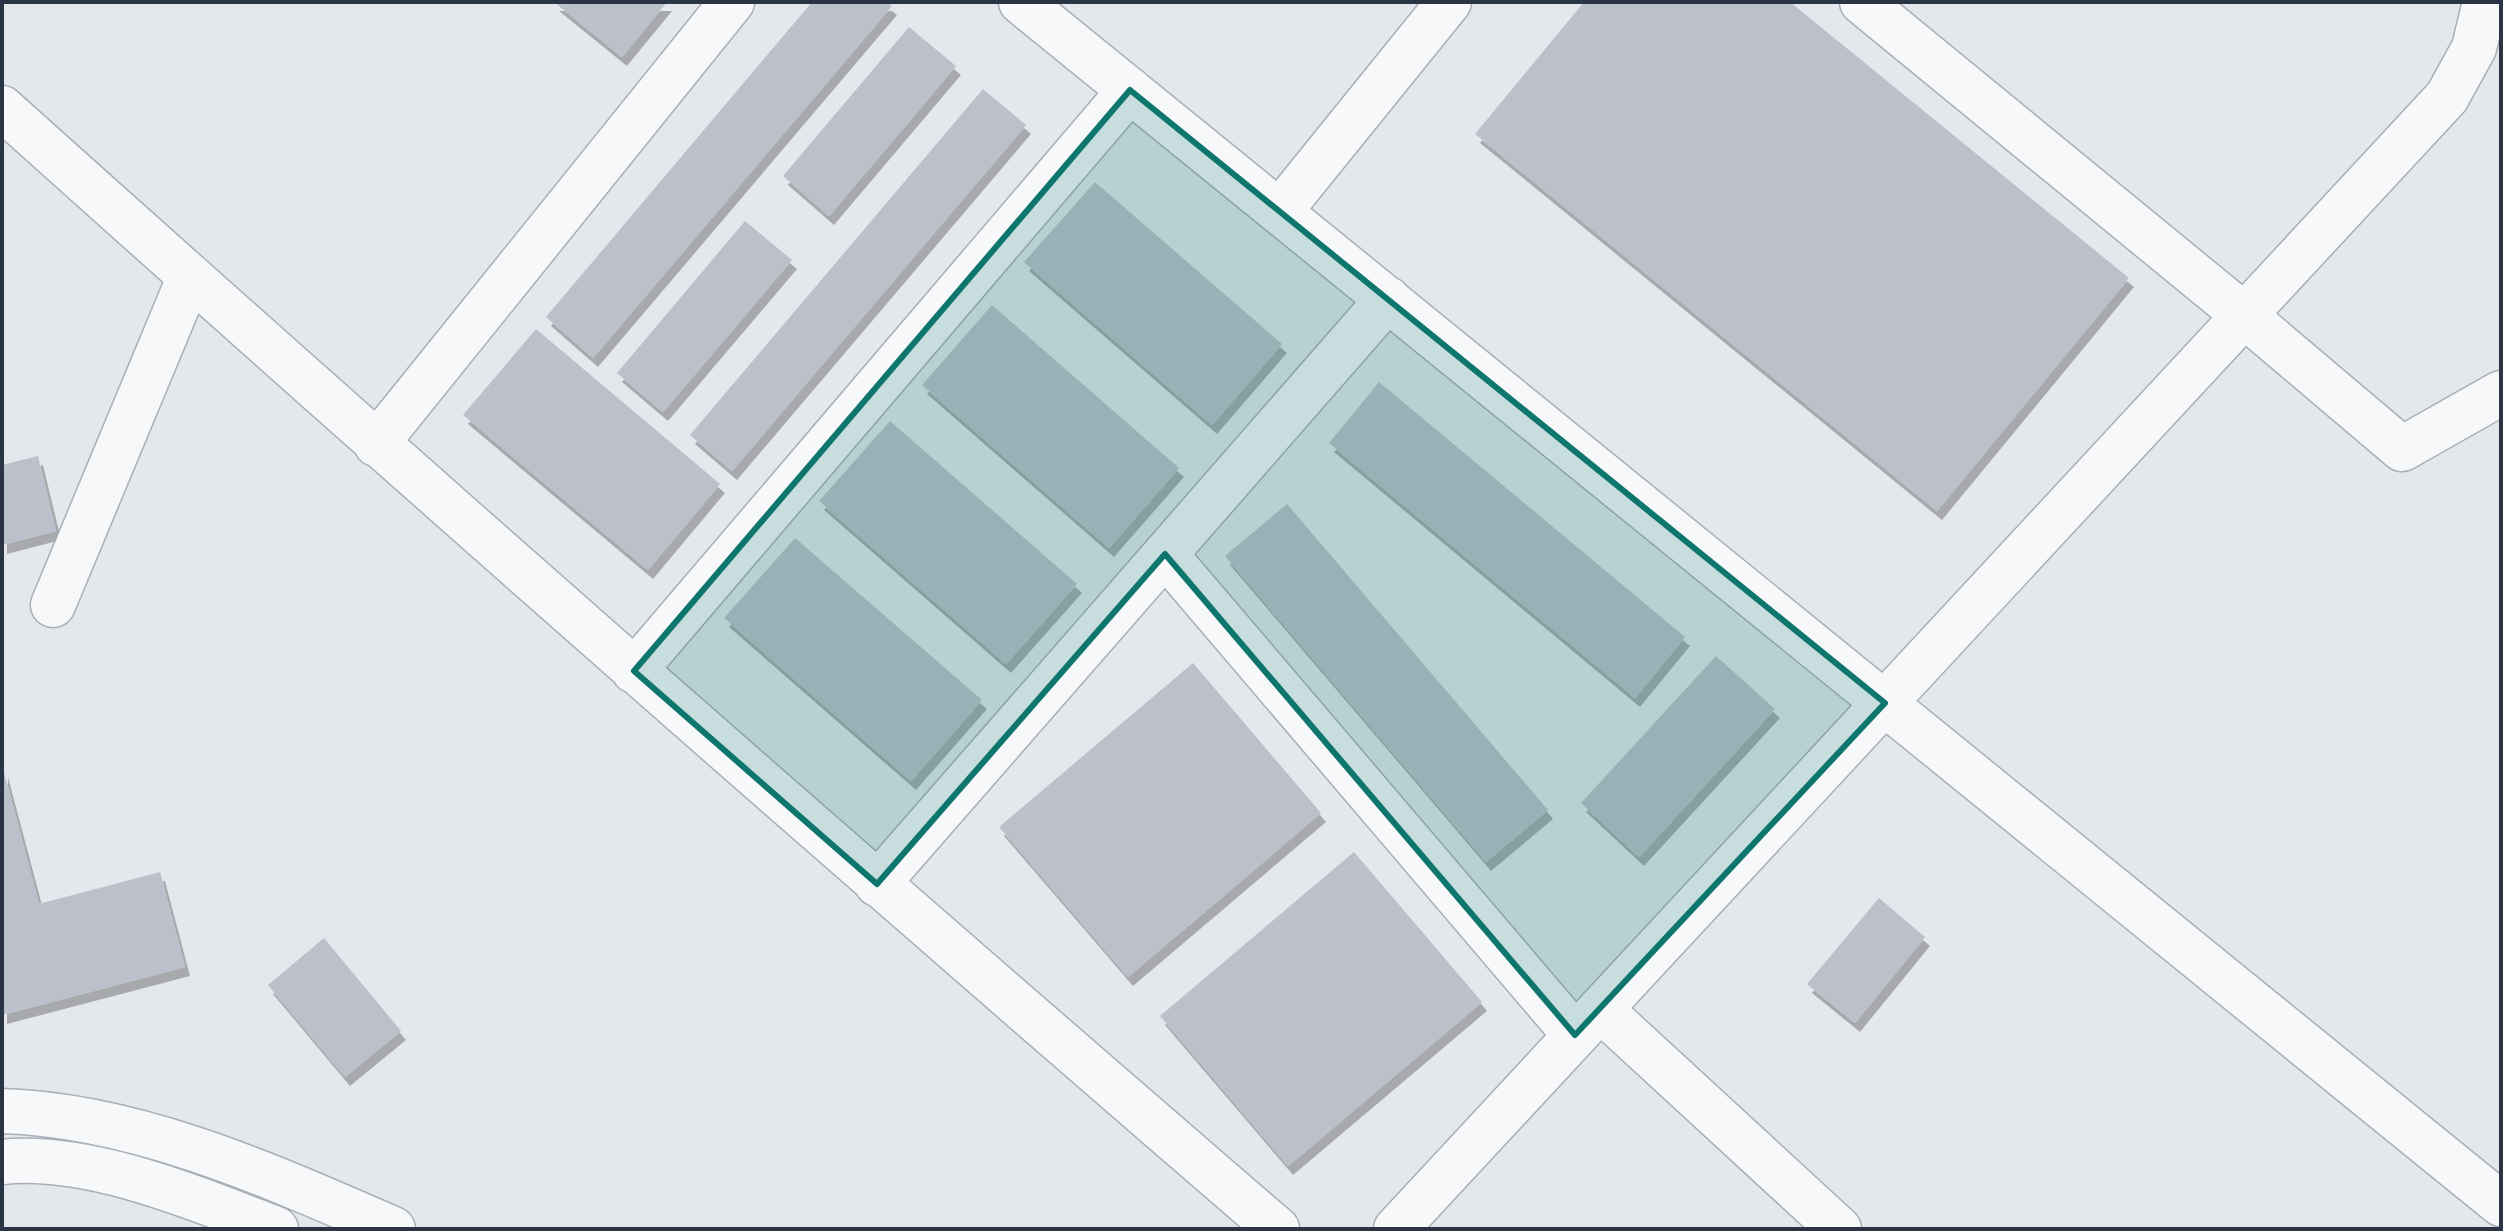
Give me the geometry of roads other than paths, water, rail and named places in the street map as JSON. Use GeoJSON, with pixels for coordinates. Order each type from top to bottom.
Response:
{"type":"FeatureCollection","features":[{"type":"Feature","properties":{"kind":"street"},"geometry":{"type":"LineString","coordinates":[[376,444],[732,2]]}},
{"type":"Feature","properties":{"kind":"street"},"geometry":{"type":"LineString","coordinates":[[1021,2],[2501,1204]]}},
{"type":"Feature","properties":{"kind":"street"},"geometry":{"type":"LineString","coordinates":[[1280,211],[1449,2]]}},
{"type":"Feature","properties":{"kind":"street"},"geometry":{"type":"LineString","coordinates":[[1862,2],[2402,449],[2501,393]]}},
{"type":"Feature","properties":{"kind":"street"},"geometry":{"type":"LineString","coordinates":[[1396,1229],[2447,97],[2474,48],[2485,2]]}},
{"type":"Feature","properties":{"kind":"street"},"geometry":{"type":"LineString","coordinates":[[634,671],[1130,90]]}},
{"type":"Feature","properties":{"kind":"street"},"geometry":{"type":"LineString","coordinates":[[2,108],[634,671],[1277,1229]]}},
{"type":"Feature","properties":{"kind":"street"},"geometry":{"type":"LineString","coordinates":[[53,605],[190,276]]}},
{"type":"Feature","properties":{"kind":"street"},"geometry":{"type":"LineString","coordinates":[[877,884],[1388,299]]}},
{"type":"Feature","properties":{"kind":"street"},"geometry":{"type":"LineString","coordinates":[[1165,554],[1588,1022],[1839,1229]]}},
{"type":"Feature","properties":{"kind":"street"},"geometry":{"type":"LineString","coordinates":[[2,1111],[56,1114],[106,1123],[156,1138],[240,1167],[393,1229]]}},
{"type":"Feature","properties":{"kind":"street"},"geometry":{"type":"LineString","coordinates":[[2,1162],[64,1163],[97,1169],[129,1177],[276,1229]]}}]}
